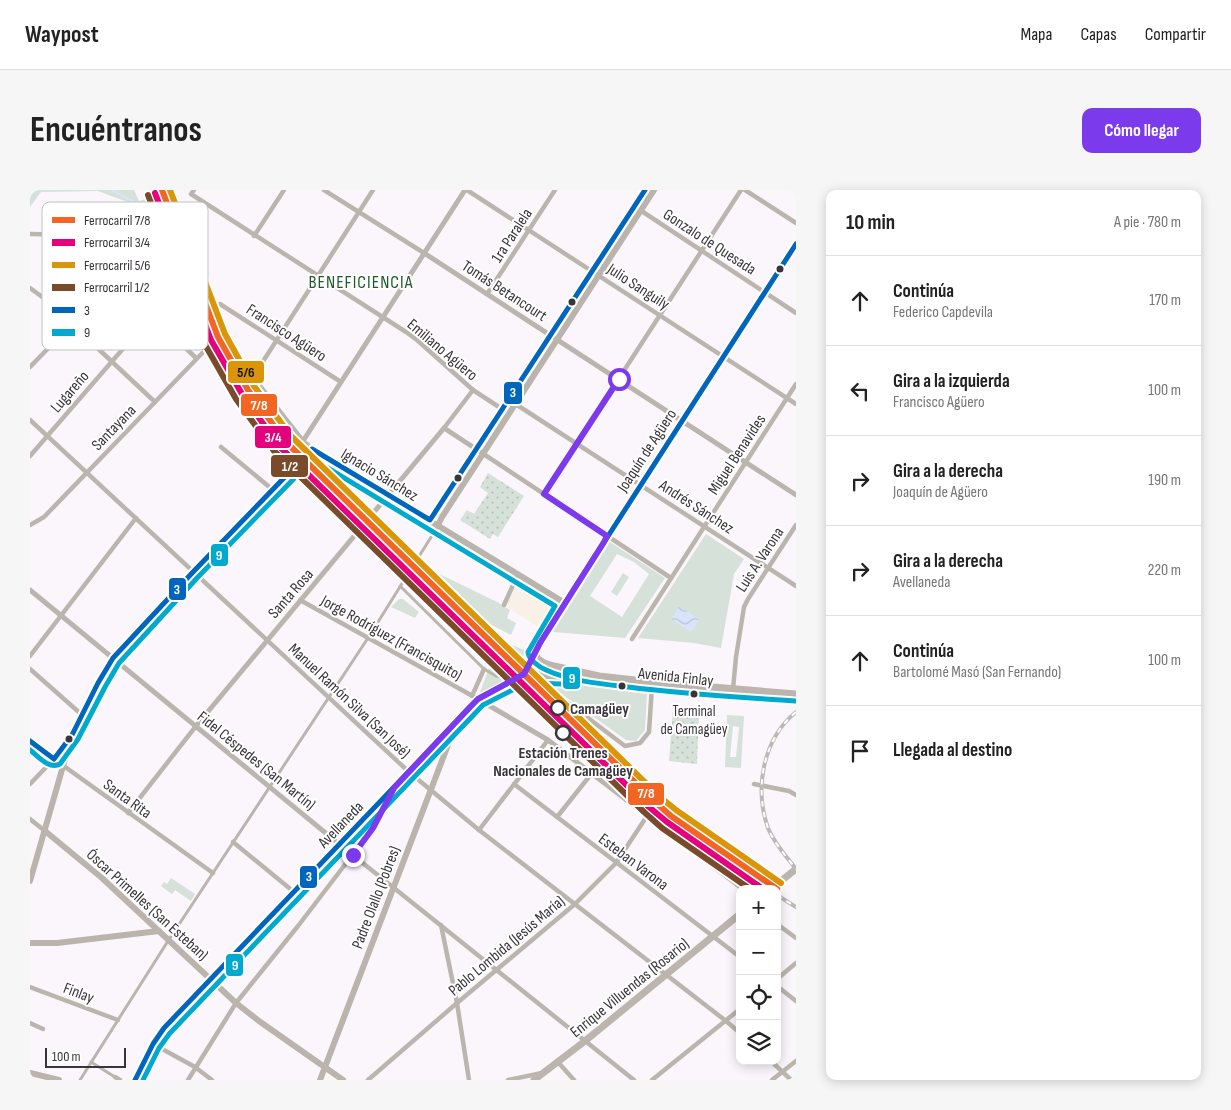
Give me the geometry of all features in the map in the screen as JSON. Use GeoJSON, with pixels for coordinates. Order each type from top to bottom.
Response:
{"type":"FeatureCollection","features":[{"type":"Feature","properties":{"kind":"main road"},"geometry":{"type":"LineString","coordinates":[[638,209],[645,190]]}},
{"type":"Feature","properties":{"kind":"main road"},"geometry":{"type":"LineString","coordinates":[[438,525],[502,409],[511,401],[557,339],[596,273],[638,209],[654,190]]}},
{"type":"Feature","properties":{"kind":"main road"},"geometry":{"type":"LineString","coordinates":[[430,520],[479,451],[550,335],[596,273]]}},
{"type":"Feature","properties":{"kind":"main road"},"geometry":{"type":"LineString","coordinates":[[30,881],[32,864],[45,831],[72,734],[113,658],[312,449]]}},
{"type":"Feature","properties":{"kind":"main road","name":"Ignacio Sánchez"},"geometry":{"type":"LineString","coordinates":[[312,449],[565,603]]}},
{"type":"Feature","properties":{"kind":"main road"},"geometry":{"type":"LineString","coordinates":[[435,512],[438,516],[442,517]]}},
{"type":"Feature","properties":{"kind":"main road","name":"Joaquín de Agüero"},"geometry":{"type":"LineString","coordinates":[[524,674],[565,603]]}},
{"type":"Feature","properties":{"kind":"main road","name":"Avenida Finlay"},"geometry":{"type":"LineString","coordinates":[[535,653],[538,659],[554,666],[648,685]]}},
{"type":"Feature","properties":{"kind":"main road","name":"Avenida Finlay"},"geometry":{"type":"LineString","coordinates":[[524,674],[554,675],[648,685],[796,694]]}},
{"type":"Feature","properties":{"kind":"main road","name":"Avellaneda"},"geometry":{"type":"LineString","coordinates":[[134,1080],[153,1044],[170,1021],[410,772],[456,723],[475,698],[524,674]]}},
{"type":"Feature","properties":{"kind":"main road","name":"Avenida Finlay"},"geometry":{"type":"LineString","coordinates":[[731,691],[796,701]]}},
{"type":"Feature","properties":{"kind":"main road","name":"Padre Olallo (Pobres)"},"geometry":{"type":"LineString","coordinates":[[320,1080],[392,886],[431,791],[456,723]]}},
{"type":"Feature","properties":{"kind":"main road","name":"Óscar Primelles (San Esteban)"},"geometry":{"type":"LineString","coordinates":[[45,831],[102,878],[236,1002],[259,1021],[343,1080]]}},
{"type":"Feature","properties":{"kind":"main road"},"geometry":{"type":"LineString","coordinates":[[777,885],[796,869]]}},
{"type":"Feature","properties":{"kind":"main road","name":"Enrique Villuendas (Rosario)"},"geometry":{"type":"LineString","coordinates":[[534,1080],[736,917]]}},
{"type":"Feature","properties":{"kind":"main road"},"geometry":{"type":"LineString","coordinates":[[30,943],[57,943],[159,932]]}},
{"type":"Feature","properties":{"kind":"main road"},"geometry":{"type":"LineString","coordinates":[[30,1073],[60,1080]]}},
{"type":"Feature","properties":{"kind":"street"},"geometry":{"type":"LineString","coordinates":[[254,236],[284,190]]}},
{"type":"Feature","properties":{"kind":"street","name":"Tomás Betancourt"},"geometry":{"type":"LineString","coordinates":[[324,190],[796,495]]}},
{"type":"Feature","properties":{"kind":"street"},"geometry":{"type":"LineString","coordinates":[[277,340],[374,190]]}},
{"type":"Feature","properties":{"kind":"street"},"geometry":{"type":"LineString","coordinates":[[302,441],[466,190]]}},
{"type":"Feature","properties":{"kind":"street","name":"Julio Sanguily"},"geometry":{"type":"LineString","coordinates":[[466,190],[796,404]]}},
{"type":"Feature","properties":{"kind":"street","name":"1ra Paralela"},"geometry":{"type":"LineString","coordinates":[[487,294],[555,190]]}},
{"type":"Feature","properties":{"kind":"street"},"geometry":{"type":"LineString","coordinates":[[544,494],[741,190]]}},
{"type":"Feature","properties":{"kind":"street"},"geometry":{"type":"LineString","coordinates":[[745,190],[796,223]]}},
{"type":"Feature","properties":{"kind":"street","name":"Emiliano Agüero"},"geometry":{"type":"LineString","coordinates":[[192,192],[206,202]]}},
{"type":"Feature","properties":{"kind":"street","name":"Emiliano Agüero"},"geometry":{"type":"LineString","coordinates":[[208,203],[254,236],[417,340],[473,390],[502,409]]}},
{"type":"Feature","properties":{"kind":"street","name":"Gonzalo de Quesada"},"geometry":{"type":"LineString","coordinates":[[638,209],[796,313]]}},
{"type":"Feature","properties":{"kind":"street","name":"Joaquín de Agüero"},"geometry":{"type":"LineString","coordinates":[[565,603],[796,244]]}},
{"type":"Feature","properties":{"kind":"street"},"geometry":{"type":"LineString","coordinates":[[30,288],[42,299]]}},
{"type":"Feature","properties":{"kind":"street","name":"Francisco Agüero"},"geometry":{"type":"LineString","coordinates":[[220,304],[341,382]]}},
{"type":"Feature","properties":{"kind":"street","name":"Ignacio Sánchez"},"geometry":{"type":"LineString","coordinates":[[277,340],[253,377],[302,441],[312,449]]}},
{"type":"Feature","properties":{"kind":"street","name":"Santayana"},"geometry":{"type":"LineString","coordinates":[[208,347],[212,343]]}},
{"type":"Feature","properties":{"kind":"street"},"geometry":{"type":"LineString","coordinates":[[30,368],[47,350]]}},
{"type":"Feature","properties":{"kind":"street"},"geometry":{"type":"LineString","coordinates":[[99,350],[155,402]]}},
{"type":"Feature","properties":{"kind":"street","name":"Lugareño"},"geometry":{"type":"LineString","coordinates":[[30,456],[121,350]]}},
{"type":"Feature","properties":{"kind":"street"},"geometry":{"type":"LineString","coordinates":[[188,350],[196,358]]}},
{"type":"Feature","properties":{"kind":"street","name":"Santayana"},"geometry":{"type":"LineString","coordinates":[[30,525],[44,517],[86,471],[205,350]]}},
{"type":"Feature","properties":{"kind":"street","name":"Miguel Benavides"},"geometry":{"type":"LineString","coordinates":[[632,639],[796,384]]}},
{"type":"Feature","properties":{"kind":"street","name":"Santa Rosa"},"geometry":{"type":"LineString","coordinates":[[128,813],[266,639],[389,496],[473,390]]}},
{"type":"Feature","properties":{"kind":"street","name":"Andrés Sánchez"},"geometry":{"type":"LineString","coordinates":[[511,401],[796,586]]}},
{"type":"Feature","properties":{"kind":"street","name":"Manuel Ramón Silva (San José)"},"geometry":{"type":"LineString","coordinates":[[30,420],[328,698],[431,791],[736,1030]]}},
{"type":"Feature","properties":{"kind":"street"},"geometry":{"type":"LineString","coordinates":[[444,428],[671,578]]}},
{"type":"Feature","properties":{"kind":"street"},"geometry":{"type":"LineString","coordinates":[[220,447],[273,490]]}},
{"type":"Feature","properties":{"kind":"street"},"geometry":{"type":"LineString","coordinates":[[30,656],[136,518]]}},
{"type":"Feature","properties":{"kind":"street"},"geometry":{"type":"LineString","coordinates":[[80,1080],[168,941],[368,638],[438,525]]}},
{"type":"Feature","properties":{"kind":"street","name":"Luis A. Varona"},"geometry":{"type":"LineString","coordinates":[[731,691],[744,607],[796,525]]}},
{"type":"Feature","properties":{"kind":"street"},"geometry":{"type":"LineString","coordinates":[[504,605],[518,574]]}},
{"type":"Feature","properties":{"kind":"street"},"geometry":{"type":"LineString","coordinates":[[400,586],[484,669],[496,676],[516,679]]}},
{"type":"Feature","properties":{"kind":"street","name":"Fidel Céspedes (San Martín)"},"geometry":{"type":"LineString","coordinates":[[30,590],[353,855],[634,1080]]}},
{"type":"Feature","properties":{"kind":"street","name":"Jorge Rodríguez (Francisquito)"},"geometry":{"type":"LineString","coordinates":[[300,600],[548,740],[738,885]]}},
{"type":"Feature","properties":{"kind":"street"},"geometry":{"type":"LineString","coordinates":[[30,669],[82,714]]}},
{"type":"Feature","properties":{"kind":"street"},"geometry":{"type":"LineString","coordinates":[[475,698],[484,669]]}},
{"type":"Feature","properties":{"kind":"street"},"geometry":{"type":"LineString","coordinates":[[534,674],[625,746],[640,743],[649,732],[648,685]]}},
{"type":"Feature","properties":{"kind":"street"},"geometry":{"type":"LineString","coordinates":[[548,686],[547,680],[550,676],[554,675]]}},
{"type":"Feature","properties":{"kind":"street"},"geometry":{"type":"LineString","coordinates":[[30,784],[54,759],[72,734]]}},
{"type":"Feature","properties":{"kind":"street"},"geometry":{"type":"LineString","coordinates":[[479,830],[548,740]]}},
{"type":"Feature","properties":{"kind":"street","name":"Santa Rita"},"geometry":{"type":"LineString","coordinates":[[30,741],[213,873]]}},
{"type":"Feature","properties":{"kind":"street"},"geometry":{"type":"LineString","coordinates":[[556,818],[592,773]]}},
{"type":"Feature","properties":{"kind":"street","name":"Esteban Varona"},"geometry":{"type":"LineString","coordinates":[[514,784],[736,954]]}},
{"type":"Feature","properties":{"kind":"street"},"geometry":{"type":"LineString","coordinates":[[754,784],[789,791],[796,795]]}},
{"type":"Feature","properties":{"kind":"street"},"geometry":{"type":"LineString","coordinates":[[188,1080],[236,1002],[373,828],[394,788]]}},
{"type":"Feature","properties":{"kind":"street","name":"Pablo Lombida (Jesús María)"},"geometry":{"type":"LineString","coordinates":[[368,1080],[496,969],[575,904],[616,863],[647,816]]}},
{"type":"Feature","properties":{"kind":"street","name":"Óscar Primelles (San Esteban)"},"geometry":{"type":"LineString","coordinates":[[30,819],[45,831]]}},
{"type":"Feature","properties":{"kind":"street"},"geometry":{"type":"LineString","coordinates":[[234,842],[294,892]]}},
{"type":"Feature","properties":{"kind":"street"},"geometry":{"type":"LineString","coordinates":[[441,925],[457,1003],[469,1080]]}},
{"type":"Feature","properties":{"kind":"street"},"geometry":{"type":"LineString","coordinates":[[781,927],[796,938]]}},
{"type":"Feature","properties":{"kind":"street"},"geometry":{"type":"LineString","coordinates":[[781,976],[796,963]]}},
{"type":"Feature","properties":{"kind":"street","name":"Finlay"},"geometry":{"type":"LineString","coordinates":[[30,987],[118,1020]]}},
{"type":"Feature","properties":{"kind":"street"},"geometry":{"type":"LineString","coordinates":[[781,989],[796,1001]]}},
{"type":"Feature","properties":{"kind":"street"},"geometry":{"type":"LineString","coordinates":[[652,1080],[736,1012]]}},
{"type":"Feature","properties":{"kind":"street"},"geometry":{"type":"LineString","coordinates":[[30,1023],[43,1029]]}},
{"type":"Feature","properties":{"kind":"street"},"geometry":{"type":"LineString","coordinates":[[153,1044],[195,1067],[212,1080]]}},
{"type":"Feature","properties":{"kind":"street"},"geometry":{"type":"LineString","coordinates":[[557,1061],[574,1080]]}},
{"type":"Feature","properties":{"kind":"street"},"geometry":{"type":"LineString","coordinates":[[772,1080],[796,1061]]}},
{"type":"Feature","properties":{"kind":"street"},"geometry":{"type":"LineString","coordinates":[[91,1062],[120,1080]]}},
{"type":"Feature","properties":{"kind":"street"},"geometry":{"type":"LineString","coordinates":[[775,1065],[791,1080]]}},
{"type":"Feature","properties":{"kind":"street"},"geometry":{"type":"LineString","coordinates":[[508,1080],[543,1072]]}},
{"type":"Feature","properties":{"kind":"shaded area"},"geometry":{"type":"Polygon","coordinates":[[[30,190],[134,190],[139,201],[153,197],[150,190],[168,190],[172,202],[127,202],[98,191],[41,192],[30,207],[30,190]]]}},
{"type":"Feature","properties":{"kind":"shaded area"},"geometry":{"type":"Polygon","coordinates":[[[251,380],[299,443],[297,450],[270,418],[248,382],[251,380]]]}},
{"type":"Feature","properties":{"kind":"shaded area"},"geometry":{"type":"Polygon","coordinates":[[[488,473],[524,496],[498,537],[493,534],[490,539],[460,520],[467,510],[474,514],[488,493],[480,487],[488,473]]]}},
{"type":"Feature","properties":{"kind":"shaded area"},"geometry":{"type":"Polygon","coordinates":[[[706,534],[744,559],[734,574],[721,648],[694,643],[638,638],[706,534]]]}},
{"type":"Feature","properties":{"kind":"shaded area"},"geometry":{"type":"Polygon","coordinates":[[[610,542],[665,578],[625,638],[553,632],[610,542]],[[617,554],[590,596],[622,617],[649,574],[634,562],[617,554]]]}},
{"type":"Feature","properties":{"kind":"shaded area"},"geometry":{"type":"Polygon","coordinates":[[[418,566],[424,569],[425,567],[510,610],[507,618],[516,623],[511,635],[484,621],[418,566]]]}},
{"type":"Feature","properties":{"kind":"shaded area"},"geometry":{"type":"Polygon","coordinates":[[[623,573],[629,577],[617,596],[611,592],[623,573]]]}},
{"type":"Feature","properties":{"kind":"shaded area"},"geometry":{"type":"Polygon","coordinates":[[[518,574],[565,603],[546,632],[504,605],[518,574]]]}},
{"type":"Feature","properties":{"kind":"shaded area"},"geometry":{"type":"Polygon","coordinates":[[[399,599],[403,599],[419,612],[415,618],[391,607],[399,599]]]}},
{"type":"Feature","properties":{"kind":"shaded area"},"geometry":{"type":"Polygon","coordinates":[[[487,635],[527,651],[518,664],[487,635]]]}},
{"type":"Feature","properties":{"kind":"shaded area"},"geometry":{"type":"Polygon","coordinates":[[[489,668],[498,672],[510,672],[513,675],[479,695],[489,668]]]}},
{"type":"Feature","properties":{"kind":"shaded area"},"geometry":{"type":"Polygon","coordinates":[[[556,680],[647,694],[645,730],[636,741],[626,740],[552,686],[556,680]]]}},
{"type":"Feature","properties":{"kind":"shaded area"},"geometry":{"type":"Polygon","coordinates":[[[673,709],[699,711],[697,764],[669,761],[673,709]]]}},
{"type":"Feature","properties":{"kind":"shaded area"},"geometry":{"type":"Polygon","coordinates":[[[727,715],[744,716],[741,768],[725,767],[727,715]],[[733,726],[730,757],[736,757],[739,727],[733,726]]]}},
{"type":"Feature","properties":{"kind":"shaded area"},"geometry":{"type":"Polygon","coordinates":[[[171,878],[195,894],[191,901],[175,890],[172,894],[161,886],[164,882],[167,884],[171,878]]]}},
{"type":"Feature","properties":{"kind":"water"},"geometry":{"type":"Polygon","coordinates":[[[679,606],[699,619],[691,632],[671,619],[679,606]]]}},
{"type":"Feature","properties":{"kind":"waterway"},"geometry":{"type":"LineString","coordinates":[[112,190],[134,202]]}},
{"type":"Feature","properties":{"kind":"railway"},"geometry":{"type":"LineString","coordinates":[[342,502],[658,812],[762,885]]}},
{"type":"Feature","properties":{"kind":"railway"},"geometry":{"type":"LineString","coordinates":[[796,712],[785,723],[769,750],[764,765],[762,781],[764,813],[768,828],[780,849],[796,869]]}},
{"type":"Feature","properties":{"kind":"railway"},"geometry":{"type":"LineString","coordinates":[[781,898],[796,907]]}},
{"type":"Feature","properties":{"kind":"rail line","name":"7/8"},"geometry":{"type":"LineString","coordinates":[[162,190],[167,202]]}},
{"type":"Feature","properties":{"kind":"rail line","name":"5/6"},"geometry":{"type":"LineString","coordinates":[[170,190],[175,202]]}},
{"type":"Feature","properties":{"kind":"rail line","name":"3/4"},"geometry":{"type":"LineString","coordinates":[[155,193],[158,202]]}},
{"type":"Feature","properties":{"kind":"rail line","name":"1/2"},"geometry":{"type":"LineString","coordinates":[[148,195],[151,202]]}},
{"type":"Feature","properties":{"kind":"rail line","name":"5/6"},"geometry":{"type":"LineString","coordinates":[[208,289],[225,334],[254,386],[291,436],[659,796],[676,810],[781,883]]}},
{"type":"Feature","properties":{"kind":"rail line","name":"7/8"},"geometry":{"type":"LineString","coordinates":[[208,311],[218,337],[248,390],[285,441],[654,801],[671,816],[771,885]]}},
{"type":"Feature","properties":{"kind":"rail line","name":"3/4"},"geometry":{"type":"LineString","coordinates":[[208,332],[242,394],[279,446],[649,807],[667,822],[757,885]]}},
{"type":"Feature","properties":{"kind":"rail line","name":"1/2"},"geometry":{"type":"LineString","coordinates":[[208,350],[236,399],[274,451],[644,812],[662,828],[744,885]]}},
{"type":"Feature","properties":{"kind":"transit line","name":"3"},"geometry":{"type":"LineString","coordinates":[[30,741],[54,759],[72,735],[113,658],[312,449],[430,520],[645,190]]}},
{"type":"Feature","properties":{"kind":"transit line","name":"3"},"geometry":{"type":"LineString","coordinates":[[135,1080],[153,1044],[164,1028],[478,699],[524,675],[540,643],[565,603],[796,244]]}},
{"type":"Feature","properties":{"kind":"transit line","name":"9"},"geometry":{"type":"LineString","coordinates":[[30,750],[48,764],[60,764],[78,739],[119,663],[198,577],[313,459],[555,606],[528,652],[532,660],[543,669],[565,677],[607,685],[795,701]]}},
{"type":"Feature","properties":{"kind":"transit line","name":"9"},"geometry":{"type":"LineString","coordinates":[[143,1080],[159,1048],[170,1033],[483,705],[526,683],[562,684]]}},
{"type":"Feature","properties":{"kind":"place","name":"Terminal de Camagüey"},"geometry":{"type":"Point","coordinates":[694,694]}},
{"type":"Feature","properties":{"kind":"place","name":"Camagüey"},"geometry":{"type":"Point","coordinates":[558,708]}},
{"type":"Feature","properties":{"kind":"place","name":"Estación Trenes Nacionales de Camagüey"},"geometry":{"type":"Point","coordinates":[563,733]}},
{"type":"Feature","properties":{"kind":"district","name":"BENEFICIENCIA"},"geometry":{"type":"Point","coordinates":[361,282]}},
{"type":"Feature","properties":{"kind":"route"},"geometry":{"type":"LineString","coordinates":[[353,855],[373,828],[394,788],[470,707],[478,699],[524,674],[540,643],[604,542],[607,536],[544,494],[619,379]]}}]}
